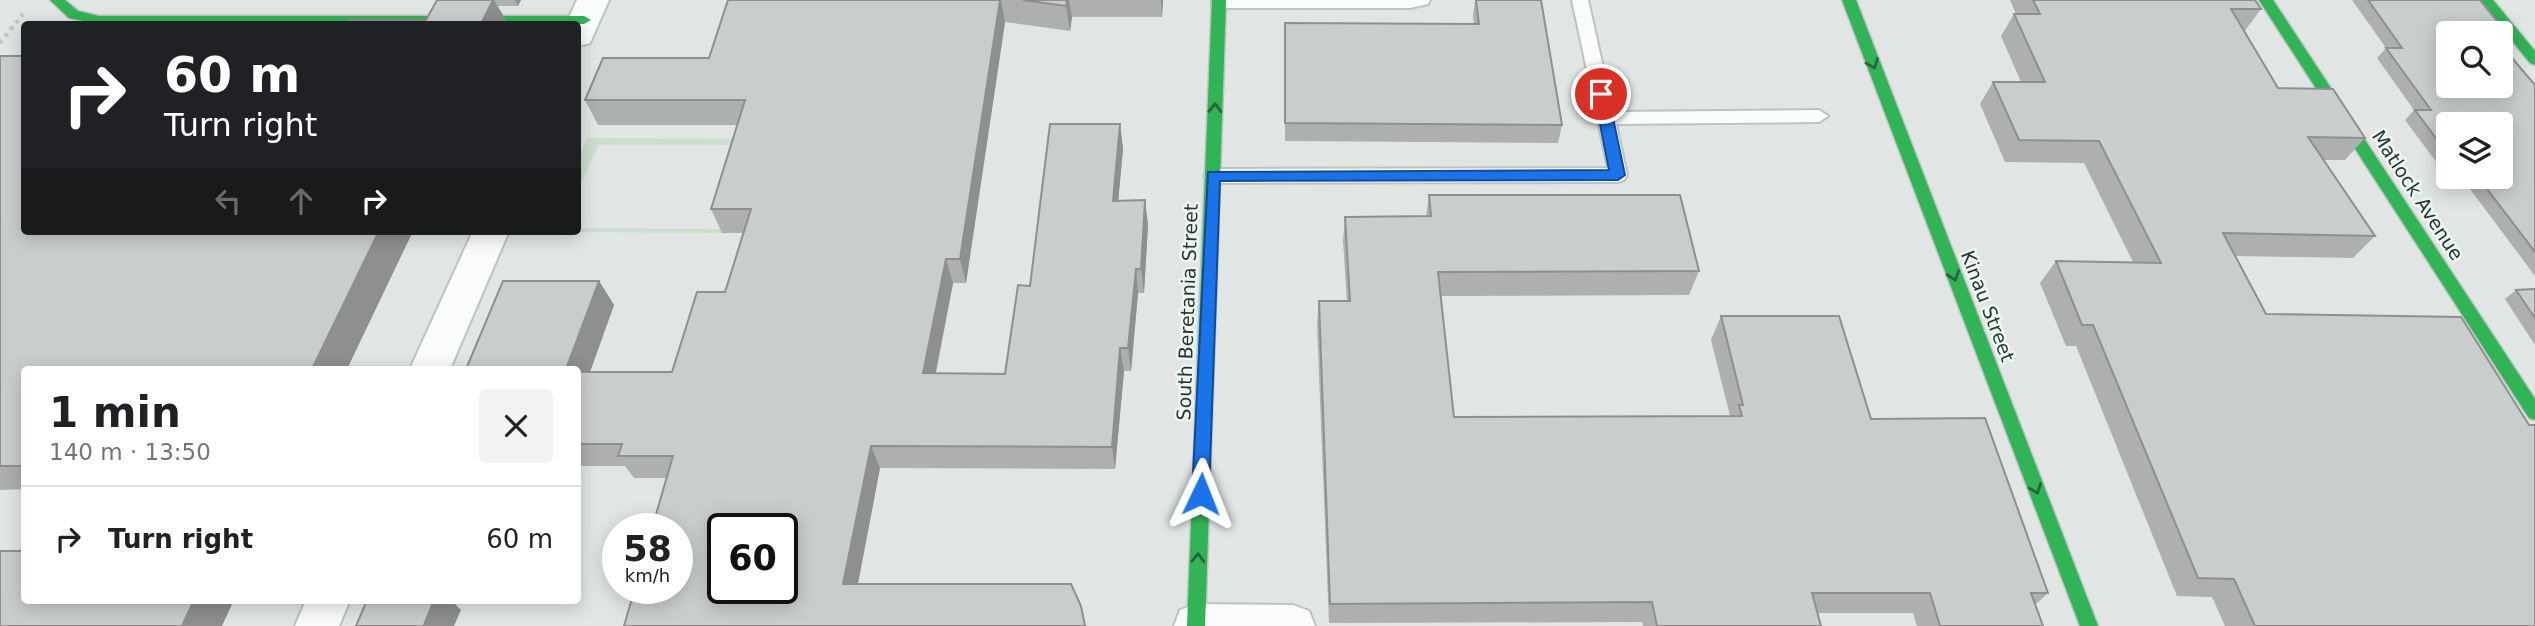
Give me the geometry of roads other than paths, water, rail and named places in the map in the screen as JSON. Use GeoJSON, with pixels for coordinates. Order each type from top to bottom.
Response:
{"type":"FeatureCollection","features":[{"type":"Feature","properties":{"kind":"main road"},"geometry":{"type":"LineString","coordinates":[[57,0],[68,11],[89,19],[585,18]]}},
{"type":"Feature","properties":{"kind":"main road","name":"Kinau Street"},"geometry":{"type":"LineString","coordinates":[[1849,0],[2089,626]]}},
{"type":"Feature","properties":{"kind":"main road","name":"Matlock Avenue"},"geometry":{"type":"LineString","coordinates":[[2266,0],[2535,414]]}},
{"type":"Feature","properties":{"kind":"main road"},"geometry":{"type":"LineString","coordinates":[[2486,0],[2535,60]]}},
{"type":"Feature","properties":{"kind":"main road","name":"South Beretania Street"},"geometry":{"type":"LineString","coordinates":[[1196,625],[1218,2]]}},
{"type":"Feature","properties":{"kind":"street"},"geometry":{"type":"LineString","coordinates":[[431,366],[489,235]]}},
{"type":"Feature","properties":{"kind":"street"},"geometry":{"type":"LineString","coordinates":[[317,626],[326,604]]}},
{"type":"Feature","properties":{"kind":"street"},"geometry":{"type":"LineString","coordinates":[[1196,625],[1293,626]]}},
{"type":"Feature","properties":{"kind":"lane"},"geometry":{"type":"LineString","coordinates":[[1218,2],[1410,3],[1422,0]]}},
{"type":"Feature","properties":{"kind":"lane"},"geometry":{"type":"LineString","coordinates":[[1213,176],[1618,175],[1580,0]]}},
{"type":"Feature","properties":{"kind":"lane"},"geometry":{"type":"LineString","coordinates":[[1606,118],[1819,116]]}}]}
